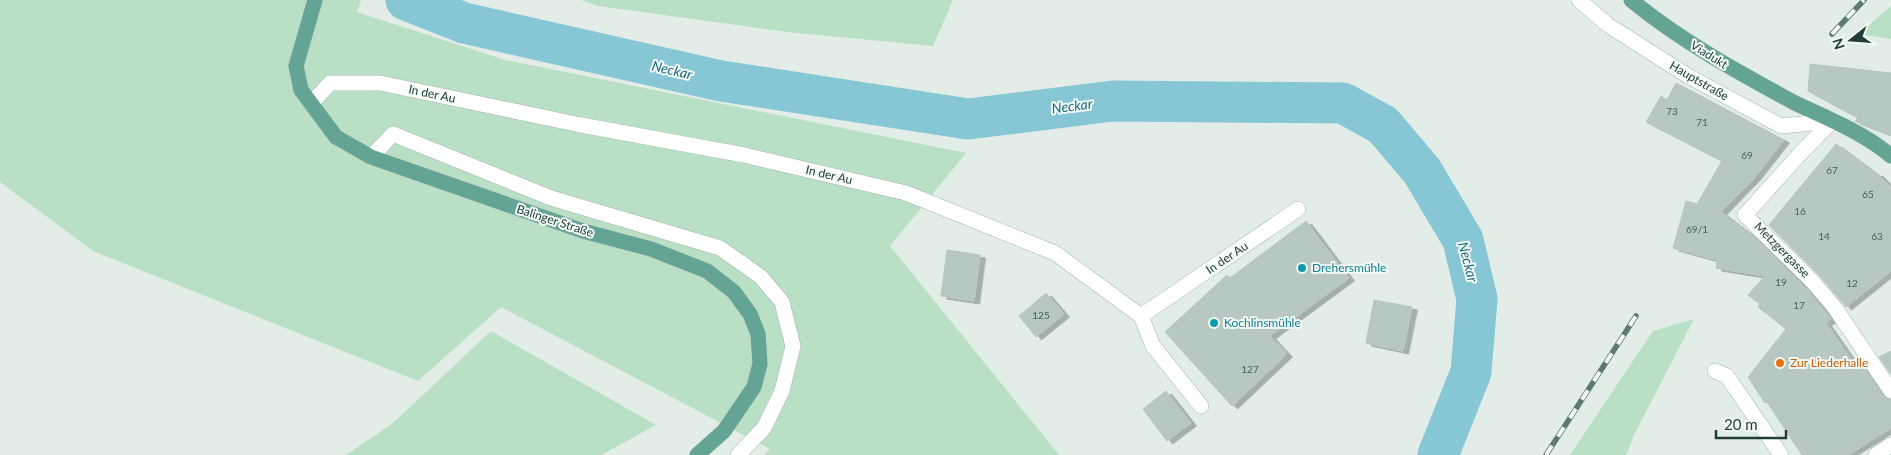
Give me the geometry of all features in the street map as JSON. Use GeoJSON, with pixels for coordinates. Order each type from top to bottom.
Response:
{"type":"FeatureCollection","features":[{"type":"Feature","properties":{"kind":"main road","name":"Balinger Straße"},"geometry":{"type":"LineString","coordinates":[[315,0],[296,66],[301,90],[336,138],[371,157],[583,231],[651,249],[707,271],[734,292],[750,314],[758,334],[760,364],[754,387],[724,431],[696,455]]}},
{"type":"Feature","properties":{"kind":"main road","name":"Viadukt"},"geometry":{"type":"LineString","coordinates":[[1631,0],[1659,23],[1718,61],[1832,121]]}},
{"type":"Feature","properties":{"kind":"main road"},"geometry":{"type":"LineString","coordinates":[[1832,121],[1883,149],[1891,156]]}},
{"type":"Feature","properties":{"kind":"street","name":"Hauptstraße"},"geometry":{"type":"LineString","coordinates":[[1579,0],[1608,25],[1688,76],[1781,126],[1832,121]]}},
{"type":"Feature","properties":{"kind":"street","name":"In der Au"},"geometry":{"type":"LineString","coordinates":[[311,104],[330,83],[380,83],[580,125],[744,155],[906,193],[1055,252],[1141,316],[1298,208]]}},
{"type":"Feature","properties":{"kind":"street","name":"Metzgergasse"},"geometry":{"type":"LineString","coordinates":[[1832,121],[1745,214],[1813,282],[1835,308],[1891,391]]}},
{"type":"Feature","properties":{"kind":"street"},"geometry":{"type":"LineString","coordinates":[[371,157],[393,134],[551,198],[720,248],[761,278],[782,302],[793,346],[782,391],[764,428],[738,455]]}},
{"type":"Feature","properties":{"kind":"street"},"geometry":{"type":"LineString","coordinates":[[1141,316],[1153,346],[1201,406]]}},
{"type":"Feature","properties":{"kind":"street"},"geometry":{"type":"LineString","coordinates":[[1714,371],[1726,376],[1781,455]]}},
{"type":"Feature","properties":{"kind":"street"},"geometry":{"type":"LineString","coordinates":[[1876,455],[1891,445]]}},
{"type":"Feature","properties":{"kind":"green space"},"geometry":{"type":"Polygon","coordinates":[[[0,0],[361,0],[357,12],[505,60],[966,153],[890,246],[1059,455],[764,455],[770,449],[501,307],[418,381],[93,251],[0,182],[0,0]]]}},
{"type":"Feature","properties":{"kind":"green space"},"geometry":{"type":"Polygon","coordinates":[[[581,0],[953,0],[933,46],[787,32],[598,6],[581,0]]]}},
{"type":"Feature","properties":{"kind":"green space"},"geometry":{"type":"Polygon","coordinates":[[[1891,6],[1891,39],[1859,34],[1891,6]]]}},
{"type":"Feature","properties":{"kind":"green space"},"geometry":{"type":"Polygon","coordinates":[[[1694,319],[1635,433],[1626,455],[1570,455],[1653,331],[1694,319]]]}},
{"type":"Feature","properties":{"kind":"green space"},"geometry":{"type":"Polygon","coordinates":[[[491,331],[656,425],[601,455],[346,455],[392,424],[491,331]]]}},
{"type":"Feature","properties":{"kind":"building"},"geometry":{"type":"Polygon","coordinates":[[[1810,64],[1891,73],[1891,135],[1855,121],[1858,118],[1808,91],[1810,64]]]}},
{"type":"Feature","properties":{"kind":"building"},"geometry":{"type":"Polygon","coordinates":[[[1676,83],[1784,140],[1755,177],[1721,212],[1757,240],[1806,288],[1831,319],[1826,323],[1858,369],[1863,366],[1883,396],[1891,400],[1891,428],[1848,455],[1802,455],[1748,377],[1786,329],[1758,307],[1760,304],[1748,295],[1765,276],[1716,268],[1717,260],[1673,248],[1686,201],[1697,204],[1722,161],[1646,122],[1661,96],[1667,100],[1676,83]]]}},
{"type":"Feature","properties":{"kind":"building"},"geometry":{"type":"Polygon","coordinates":[[[1836,144],[1877,173],[1891,187],[1891,271],[1846,307],[1820,276],[1769,225],[1836,144]]]}},
{"type":"Feature","properties":{"kind":"building"},"geometry":{"type":"Polygon","coordinates":[[[1306,221],[1349,278],[1270,336],[1287,354],[1232,406],[1165,332],[1227,275],[1230,278],[1306,221]]]}},
{"type":"Feature","properties":{"kind":"building"},"geometry":{"type":"Polygon","coordinates":[[[947,250],[980,255],[974,301],[941,296],[947,250]]]}},
{"type":"Feature","properties":{"kind":"building"},"geometry":{"type":"Polygon","coordinates":[[[1046,293],[1064,314],[1036,337],[1019,316],[1046,293]]]}},
{"type":"Feature","properties":{"kind":"building"},"geometry":{"type":"Polygon","coordinates":[[[1374,300],[1412,307],[1403,351],[1366,343],[1374,300]]]}},
{"type":"Feature","properties":{"kind":"building"},"geometry":{"type":"Polygon","coordinates":[[[1891,351],[1891,374],[1879,357],[1891,351]]]}},
{"type":"Feature","properties":{"kind":"building"},"geometry":{"type":"Polygon","coordinates":[[[1166,391],[1191,423],[1167,441],[1143,409],[1166,391]]]}},
{"type":"Feature","properties":{"kind":"waterway","name":"Neckar"},"geometry":{"type":"LineString","coordinates":[[406,0],[464,23],[721,81],[968,119],[1113,101],[1343,103],[1383,125],[1422,171],[1463,240],[1477,299],[1471,372],[1438,455]]}},
{"type":"Feature","properties":{"kind":"railway"},"geometry":{"type":"LineString","coordinates":[[1832,34],[1864,0]]}},
{"type":"Feature","properties":{"kind":"railway"},"geometry":{"type":"LineString","coordinates":[[1546,455],[1636,316]]}},
{"type":"Feature","properties":{"kind":"place","name":"Drehersmühle"},"geometry":{"type":"Point","coordinates":[1302,268]}},
{"type":"Feature","properties":{"kind":"place","name":"Kochlinsmühle"},"geometry":{"type":"Point","coordinates":[1214,323]}},
{"type":"Feature","properties":{"kind":"place","name":"Zur Liederhalle"},"geometry":{"type":"Point","coordinates":[1780,363]}}]}
